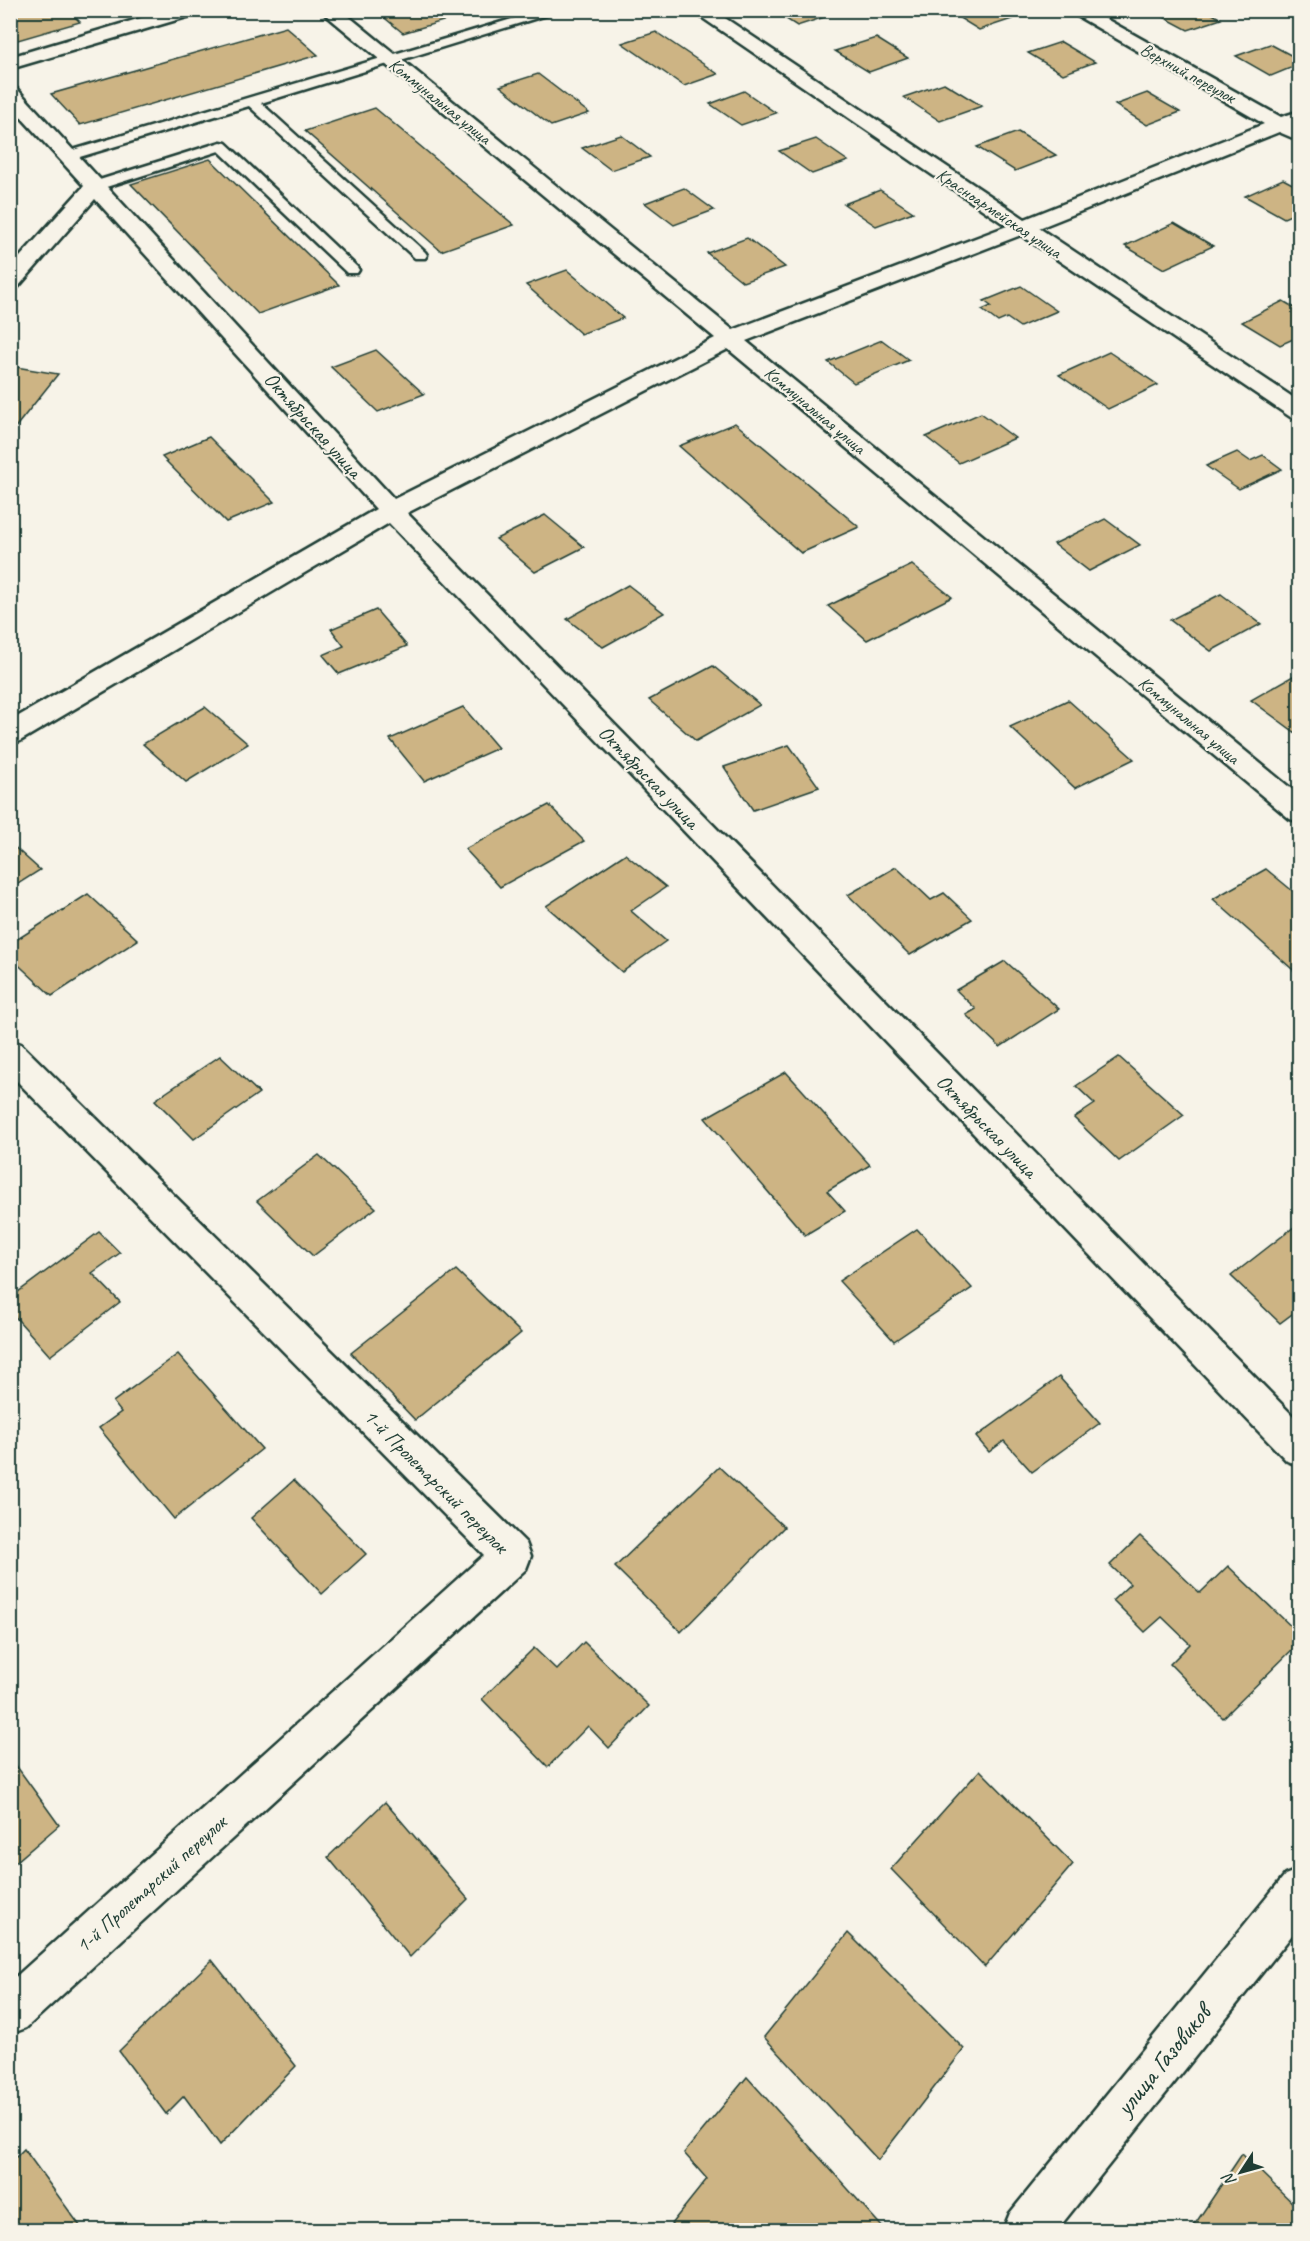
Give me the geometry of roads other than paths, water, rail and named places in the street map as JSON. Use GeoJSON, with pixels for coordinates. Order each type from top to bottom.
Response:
{"type":"FeatureCollection","features":[{"type":"Feature","properties":{"kind":"street"},"geometry":{"type":"LineString","coordinates":[[10,63],[190,10]]}},
{"type":"Feature","properties":{"kind":"street","name":"Коммунальная улица"},"geometry":{"type":"LineString","coordinates":[[328,10],[730,339],[1299,812]]}},
{"type":"Feature","properties":{"kind":"street","name":"Красноармейская улица"},"geometry":{"type":"LineString","coordinates":[[700,10],[1299,413]]}},
{"type":"Feature","properties":{"kind":"street","name":"Верхний переулок"},"geometry":{"type":"LineString","coordinates":[[1076,10],[1293,126]]}},
{"type":"Feature","properties":{"kind":"street","name":"Октябрьская улица"},"geometry":{"type":"LineString","coordinates":[[10,93],[391,511],[1299,1449]]}},
{"type":"Feature","properties":{"kind":"street"},"geometry":{"type":"LineString","coordinates":[[10,734],[391,511],[730,339],[1293,126]]}},
{"type":"Feature","properties":{"kind":"street"},"geometry":{"type":"LineString","coordinates":[[10,282],[95,186]]}},
{"type":"Feature","properties":{"kind":"street","name":"1-й Пролетарский переулок"},"geometry":{"type":"LineString","coordinates":[[10,1053],[512,1556],[10,2012]]}},
{"type":"Feature","properties":{"kind":"street","name":"улица Газовиков"},"geometry":{"type":"LineString","coordinates":[[1027,2230],[1299,1890]]}},
{"type":"Feature","properties":{"kind":"lane"},"geometry":{"type":"LineString","coordinates":[[68,156],[557,10]]}},
{"type":"Feature","properties":{"kind":"lane"},"geometry":{"type":"LineString","coordinates":[[251,101],[420,255]]}},
{"type":"Feature","properties":{"kind":"lane"},"geometry":{"type":"LineString","coordinates":[[95,186],[221,146],[352,270]]}}]}
